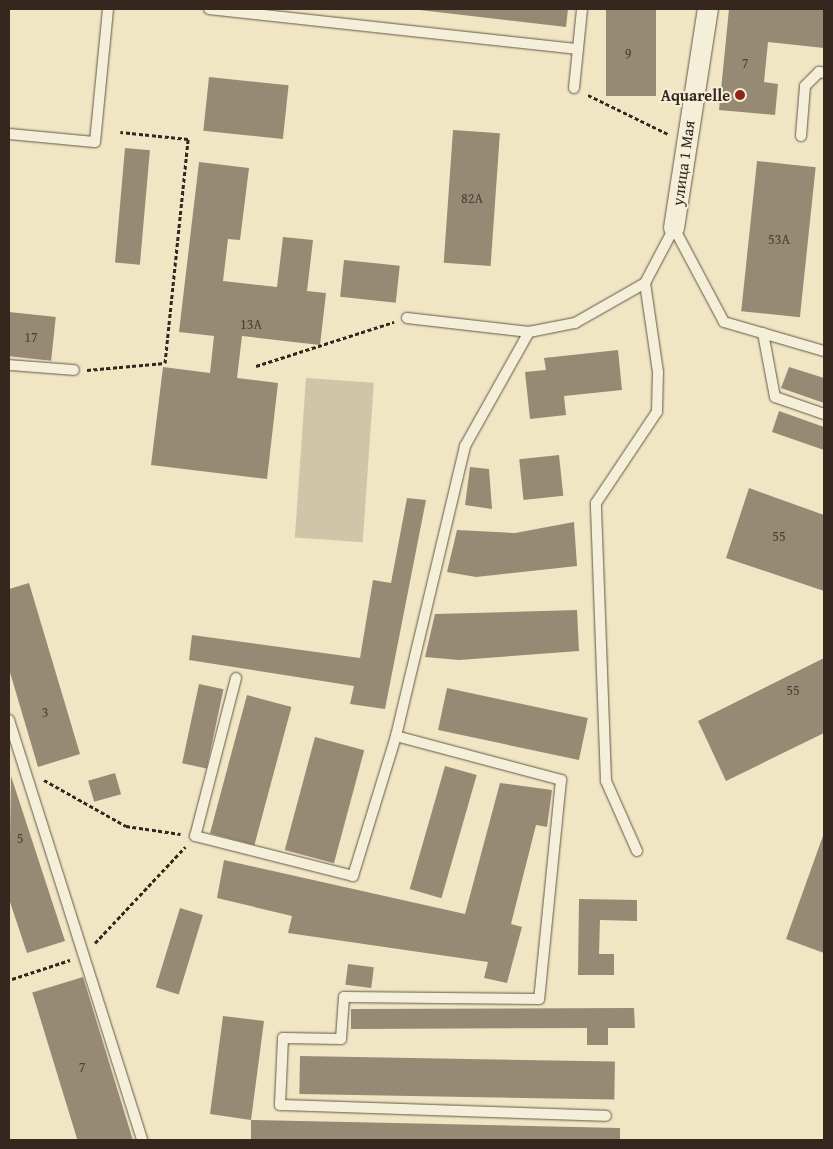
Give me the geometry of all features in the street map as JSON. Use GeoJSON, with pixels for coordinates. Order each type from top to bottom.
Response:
{"type":"FeatureCollection","features":[{"type":"Feature","properties":{"kind":"street","name":"улица 1 Мая"},"geometry":{"type":"LineString","coordinates":[[674,228],[708,9]]}},
{"type":"Feature","properties":{"kind":"lane"},"geometry":{"type":"LineString","coordinates":[[9,134],[95,142],[108,9]]}},
{"type":"Feature","properties":{"kind":"lane"},"geometry":{"type":"LineString","coordinates":[[209,9],[578,49]]}},
{"type":"Feature","properties":{"kind":"lane"},"geometry":{"type":"LineString","coordinates":[[574,88],[582,9]]}},
{"type":"Feature","properties":{"kind":"lane"},"geometry":{"type":"LineString","coordinates":[[801,136],[805,86],[824,73]]}},
{"type":"Feature","properties":{"kind":"lane"},"geometry":{"type":"LineString","coordinates":[[407,318],[528,332],[576,323],[645,283],[674,228]]}},
{"type":"Feature","properties":{"kind":"lane"},"geometry":{"type":"LineString","coordinates":[[674,228],[724,322],[824,351]]}},
{"type":"Feature","properties":{"kind":"lane"},"geometry":{"type":"LineString","coordinates":[[637,851],[606,781],[596,503],[657,412],[658,372],[645,283]]}},
{"type":"Feature","properties":{"kind":"lane"},"geometry":{"type":"LineString","coordinates":[[236,678],[195,836],[353,876],[396,736],[465,446],[528,332]]}},
{"type":"Feature","properties":{"kind":"lane"},"geometry":{"type":"LineString","coordinates":[[763,333],[775,397],[824,414]]}},
{"type":"Feature","properties":{"kind":"lane"},"geometry":{"type":"LineString","coordinates":[[9,364],[74,370]]}},
{"type":"Feature","properties":{"kind":"lane"},"geometry":{"type":"LineString","coordinates":[[9,720],[142,1140]]}},
{"type":"Feature","properties":{"kind":"lane"},"geometry":{"type":"LineString","coordinates":[[396,736],[561,780],[539,999],[344,997],[341,1038],[283,1038],[280,1105],[606,1116]]}},
{"type":"Feature","properties":{"kind":"path"},"geometry":{"type":"LineString","coordinates":[[574,88],[686,142]]}},
{"type":"Feature","properties":{"kind":"path"},"geometry":{"type":"LineString","coordinates":[[74,370],[165,363],[188,139],[120,132]]}},
{"type":"Feature","properties":{"kind":"path"},"geometry":{"type":"LineString","coordinates":[[256,366],[407,318]]}},
{"type":"Feature","properties":{"kind":"path"},"geometry":{"type":"LineString","coordinates":[[24,770],[126,826],[195,836]]}},
{"type":"Feature","properties":{"kind":"path"},"geometry":{"type":"LineString","coordinates":[[12,979],[83,956],[195,836]]}},
{"type":"Feature","properties":{"kind":"shaded area"},"geometry":{"type":"Polygon","coordinates":[[[306,378],[374,383],[363,542],[295,538],[306,378]]]}},
{"type":"Feature","properties":{"kind":"building"},"geometry":{"type":"Polygon","coordinates":[[[411,9],[568,9],[566,27],[411,9]]]}},
{"type":"Feature","properties":{"kind":"building"},"geometry":{"type":"Polygon","coordinates":[[[606,9],[656,9],[656,96],[606,96],[606,9]]]}},
{"type":"Feature","properties":{"kind":"building"},"geometry":{"type":"Polygon","coordinates":[[[729,9],[824,9],[824,48],[768,42],[764,82],[778,84],[775,115],[719,110],[729,9]]]}},
{"type":"Feature","properties":{"kind":"building"},"geometry":{"type":"Polygon","coordinates":[[[209,77],[289,85],[283,139],[203,131],[209,77]]]}},
{"type":"Feature","properties":{"kind":"building"},"geometry":{"type":"Polygon","coordinates":[[[453,130],[500,133],[491,266],[444,263],[453,130]]]}},
{"type":"Feature","properties":{"kind":"building"},"geometry":{"type":"Polygon","coordinates":[[[125,148],[150,150],[140,265],[115,263],[125,148]]]}},
{"type":"Feature","properties":{"kind":"building"},"geometry":{"type":"Polygon","coordinates":[[[757,161],[816,167],[800,317],[741,311],[757,161]]]}},
{"type":"Feature","properties":{"kind":"building"},"geometry":{"type":"Polygon","coordinates":[[[199,162],[249,168],[240,240],[228,239],[223,281],[277,287],[283,237],[313,240],[307,291],[326,293],[320,345],[242,336],[237,378],[278,383],[267,479],[151,465],[163,367],[210,373],[214,336],[179,332],[199,162]]]}},
{"type":"Feature","properties":{"kind":"building"},"geometry":{"type":"Polygon","coordinates":[[[344,260],[400,266],[396,303],[340,297],[344,260]]]}},
{"type":"Feature","properties":{"kind":"building"},"geometry":{"type":"Polygon","coordinates":[[[9,312],[56,317],[51,361],[9,356],[9,312]]]}},
{"type":"Feature","properties":{"kind":"building"},"geometry":{"type":"Polygon","coordinates":[[[618,350],[622,390],[564,396],[566,415],[530,419],[525,372],[546,370],[544,358],[618,350]]]}},
{"type":"Feature","properties":{"kind":"building"},"geometry":{"type":"Polygon","coordinates":[[[789,367],[824,378],[824,403],[781,388],[789,367]]]}},
{"type":"Feature","properties":{"kind":"building"},"geometry":{"type":"Polygon","coordinates":[[[779,411],[824,427],[824,450],[772,432],[779,411]]]}},
{"type":"Feature","properties":{"kind":"building"},"geometry":{"type":"Polygon","coordinates":[[[559,455],[563,496],[524,500],[519,459],[559,455]]]}},
{"type":"Feature","properties":{"kind":"building"},"geometry":{"type":"Polygon","coordinates":[[[470,467],[489,469],[492,509],[465,505],[470,467]]]}},
{"type":"Feature","properties":{"kind":"building"},"geometry":{"type":"Polygon","coordinates":[[[749,488],[824,515],[824,591],[726,558],[749,488]]]}},
{"type":"Feature","properties":{"kind":"building"},"geometry":{"type":"Polygon","coordinates":[[[407,498],[426,500],[385,709],[350,704],[354,686],[189,660],[192,635],[360,658],[373,580],[391,583],[407,498]]]}},
{"type":"Feature","properties":{"kind":"building"},"geometry":{"type":"Polygon","coordinates":[[[574,522],[577,566],[476,577],[447,572],[457,530],[515,533],[574,522]]]}},
{"type":"Feature","properties":{"kind":"building"},"geometry":{"type":"Polygon","coordinates":[[[29,583],[80,754],[38,767],[9,669],[9,589],[29,583]]]}},
{"type":"Feature","properties":{"kind":"building"},"geometry":{"type":"Polygon","coordinates":[[[577,610],[579,651],[459,660],[425,657],[435,614],[577,610]]]}},
{"type":"Feature","properties":{"kind":"building"},"geometry":{"type":"Polygon","coordinates":[[[824,658],[824,733],[726,781],[698,721],[824,658]]]}},
{"type":"Feature","properties":{"kind":"building"},"geometry":{"type":"Polygon","coordinates":[[[199,684],[223,689],[207,768],[182,763],[199,684]]]}},
{"type":"Feature","properties":{"kind":"building"},"geometry":{"type":"Polygon","coordinates":[[[447,688],[588,718],[579,760],[438,730],[447,688]]]}},
{"type":"Feature","properties":{"kind":"building"},"geometry":{"type":"Polygon","coordinates":[[[247,695],[291,707],[254,845],[210,833],[247,695]]]}},
{"type":"Feature","properties":{"kind":"building"},"geometry":{"type":"Polygon","coordinates":[[[315,737],[364,750],[334,863],[285,850],[315,737]]]}},
{"type":"Feature","properties":{"kind":"building"},"geometry":{"type":"Polygon","coordinates":[[[445,766],[477,775],[441,898],[410,889],[445,766]]]}},
{"type":"Feature","properties":{"kind":"building"},"geometry":{"type":"Polygon","coordinates":[[[115,773],[121,794],[94,802],[88,781],[115,773]]]}},
{"type":"Feature","properties":{"kind":"building"},"geometry":{"type":"Polygon","coordinates":[[[11,776],[65,941],[27,953],[9,899],[11,776]]]}},
{"type":"Feature","properties":{"kind":"building"},"geometry":{"type":"Polygon","coordinates":[[[500,783],[552,790],[547,827],[536,825],[511,924],[522,927],[507,983],[484,978],[488,962],[288,933],[292,916],[217,898],[224,860],[465,914],[500,783]]]}},
{"type":"Feature","properties":{"kind":"building"},"geometry":{"type":"Polygon","coordinates":[[[824,833],[824,953],[786,939],[824,833]]]}},
{"type":"Feature","properties":{"kind":"building"},"geometry":{"type":"Polygon","coordinates":[[[579,899],[637,900],[637,921],[600,920],[599,954],[614,954],[614,975],[578,975],[579,899]]]}},
{"type":"Feature","properties":{"kind":"building"},"geometry":{"type":"Polygon","coordinates":[[[180,908],[203,915],[179,994],[156,987],[180,908]]]}},
{"type":"Feature","properties":{"kind":"building"},"geometry":{"type":"Polygon","coordinates":[[[348,964],[374,967],[371,988],[345,985],[348,964]]]}},
{"type":"Feature","properties":{"kind":"building"},"geometry":{"type":"Polygon","coordinates":[[[83,977],[133,1140],[77,1140],[32,992],[83,977]]]}},
{"type":"Feature","properties":{"kind":"building"},"geometry":{"type":"Polygon","coordinates":[[[634,1008],[635,1028],[608,1028],[608,1045],[587,1045],[587,1028],[351,1029],[351,1009],[634,1008]]]}},
{"type":"Feature","properties":{"kind":"building"},"geometry":{"type":"Polygon","coordinates":[[[223,1016],[264,1021],[251,1120],[210,1114],[223,1016]]]}},
{"type":"Feature","properties":{"kind":"building"},"geometry":{"type":"Polygon","coordinates":[[[300,1056],[615,1061],[614,1099],[299,1094],[300,1056]]]}},
{"type":"Feature","properties":{"kind":"building"},"geometry":{"type":"Polygon","coordinates":[[[251,1120],[620,1128],[620,1140],[251,1140],[251,1120]]]}},
{"type":"Feature","properties":{"kind":"place","name":"Aquarelle"},"geometry":{"type":"Point","coordinates":[740,95]}}]}
